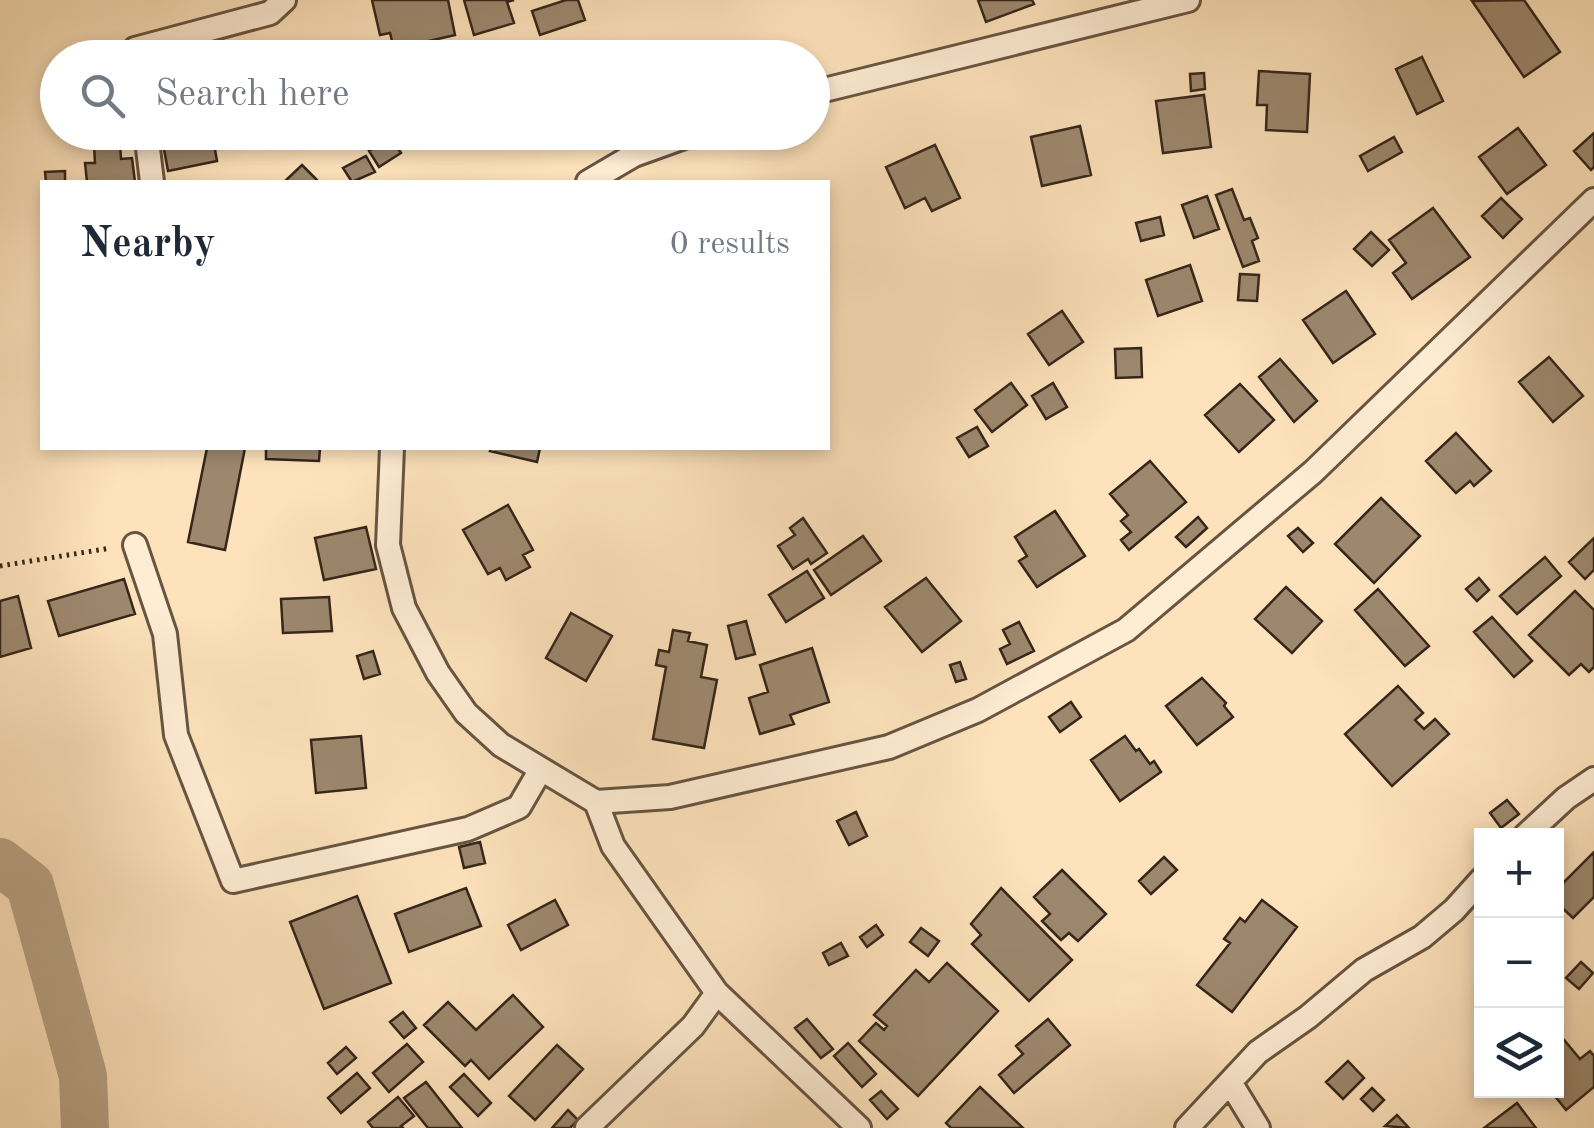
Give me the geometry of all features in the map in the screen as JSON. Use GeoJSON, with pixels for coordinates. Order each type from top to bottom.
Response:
{"type":"FeatureCollection","features":[{"type":"Feature","properties":{"kind":"street"},"geometry":{"type":"LineString","coordinates":[[169,40],[270,13],[284,0]]}},
{"type":"Feature","properties":{"kind":"street"},"geometry":{"type":"LineString","coordinates":[[830,90],[1188,0]]}},
{"type":"Feature","properties":{"kind":"street"},"geometry":{"type":"LineString","coordinates":[[148,150],[152,180]]}},
{"type":"Feature","properties":{"kind":"street"},"geometry":{"type":"LineString","coordinates":[[591,180],[648,150]]}},
{"type":"Feature","properties":{"kind":"street"},"geometry":{"type":"LineString","coordinates":[[392,450],[388,545],[404,608],[438,673],[466,713],[501,745],[596,802],[670,797],[889,747],[978,710],[1126,630],[1312,472],[1594,200]]}},
{"type":"Feature","properties":{"kind":"street"},"geometry":{"type":"LineString","coordinates":[[135,545],[166,634],[176,735],[233,880],[468,828],[519,807],[541,769]]}},
{"type":"Feature","properties":{"kind":"street"},"geometry":{"type":"LineString","coordinates":[[1534,828],[1594,779]]}},
{"type":"Feature","properties":{"kind":"street"},"geometry":{"type":"LineString","coordinates":[[596,802],[613,846],[716,993],[859,1128]]}},
{"type":"Feature","properties":{"kind":"street"},"geometry":{"type":"LineString","coordinates":[[1187,1128],[1258,1052],[1364,970],[1422,937],[1474,887]]}},
{"type":"Feature","properties":{"kind":"street"},"geometry":{"type":"LineString","coordinates":[[587,1128],[693,1026],[716,993]]}},
{"type":"Feature","properties":{"kind":"street"},"geometry":{"type":"LineString","coordinates":[[1230,1082],[1258,1128]]}},
{"type":"Feature","properties":{"kind":"path"},"geometry":{"type":"LineString","coordinates":[[0,566],[135,545]]}},
{"type":"Feature","properties":{"kind":"building"},"geometry":{"type":"Polygon","coordinates":[[[372,0],[448,0],[455,35],[433,40],[392,40],[390,33],[380,35],[372,0]]]}},
{"type":"Feature","properties":{"kind":"building"},"geometry":{"type":"Polygon","coordinates":[[[464,0],[514,0],[507,2],[514,23],[474,35],[464,0]]]}},
{"type":"Feature","properties":{"kind":"building"},"geometry":{"type":"Polygon","coordinates":[[[578,0],[585,20],[540,35],[532,11],[578,0]]]}},
{"type":"Feature","properties":{"kind":"building"},"geometry":{"type":"Polygon","coordinates":[[[978,0],[1032,0],[1034,4],[986,22],[978,0]]]}},
{"type":"Feature","properties":{"kind":"building"},"geometry":{"type":"Polygon","coordinates":[[[1524,0],[1560,52],[1524,77],[1472,1],[1524,0]]]}},
{"type":"Feature","properties":{"kind":"building"},"geometry":{"type":"Polygon","coordinates":[[[1422,57],[1443,101],[1417,114],[1396,69],[1422,57]]]}},
{"type":"Feature","properties":{"kind":"building"},"geometry":{"type":"Polygon","coordinates":[[[1259,71],[1310,74],[1307,132],[1266,130],[1267,105],[1257,105],[1259,71]]]}},
{"type":"Feature","properties":{"kind":"building"},"geometry":{"type":"Polygon","coordinates":[[[1204,73],[1205,89],[1191,91],[1190,74],[1204,73]]]}},
{"type":"Feature","properties":{"kind":"building"},"geometry":{"type":"Polygon","coordinates":[[[1204,95],[1211,147],[1163,153],[1156,101],[1204,95]]]}},
{"type":"Feature","properties":{"kind":"building"},"geometry":{"type":"Polygon","coordinates":[[[1080,126],[1091,175],[1042,186],[1031,137],[1080,126]]]}},
{"type":"Feature","properties":{"kind":"building"},"geometry":{"type":"Polygon","coordinates":[[[1518,128],[1546,165],[1507,194],[1479,157],[1518,128]]]}},
{"type":"Feature","properties":{"kind":"building"},"geometry":{"type":"Polygon","coordinates":[[[1594,133],[1594,167],[1591,170],[1574,151],[1594,133]]]}},
{"type":"Feature","properties":{"kind":"building"},"geometry":{"type":"Polygon","coordinates":[[[1394,137],[1402,152],[1368,171],[1360,156],[1394,137]]]}},
{"type":"Feature","properties":{"kind":"building"},"geometry":{"type":"Polygon","coordinates":[[[935,145],[960,198],[932,211],[925,198],[905,208],[886,167],[935,145]]]}},
{"type":"Feature","properties":{"kind":"building"},"geometry":{"type":"Polygon","coordinates":[[[94,150],[120,150],[121,159],[132,158],[135,180],[87,180],[85,163],[95,163],[94,150]]]}},
{"type":"Feature","properties":{"kind":"building"},"geometry":{"type":"Polygon","coordinates":[[[164,150],[215,150],[217,161],[168,171],[164,150]]]}},
{"type":"Feature","properties":{"kind":"building"},"geometry":{"type":"Polygon","coordinates":[[[399,150],[401,153],[379,167],[369,151],[399,150]]]}},
{"type":"Feature","properties":{"kind":"building"},"geometry":{"type":"Polygon","coordinates":[[[366,156],[375,172],[351,180],[343,168],[366,156]]]}},
{"type":"Feature","properties":{"kind":"building"},"geometry":{"type":"Polygon","coordinates":[[[302,165],[317,180],[286,180],[302,165]]]}},
{"type":"Feature","properties":{"kind":"building"},"geometry":{"type":"Polygon","coordinates":[[[65,171],[65,180],[46,180],[45,172],[65,171]]]}},
{"type":"Feature","properties":{"kind":"building"},"geometry":{"type":"Polygon","coordinates":[[[1232,189],[1244,220],[1250,218],[1258,238],[1252,241],[1259,261],[1243,267],[1216,195],[1232,189]]]}},
{"type":"Feature","properties":{"kind":"building"},"geometry":{"type":"Polygon","coordinates":[[[1207,196],[1219,229],[1194,238],[1182,205],[1207,196]]]}},
{"type":"Feature","properties":{"kind":"building"},"geometry":{"type":"Polygon","coordinates":[[[1501,198],[1522,219],[1503,238],[1482,216],[1501,198]]]}},
{"type":"Feature","properties":{"kind":"building"},"geometry":{"type":"Polygon","coordinates":[[[1433,208],[1470,257],[1412,299],[1393,273],[1406,263],[1389,240],[1433,208]]]}},
{"type":"Feature","properties":{"kind":"building"},"geometry":{"type":"Polygon","coordinates":[[[1160,217],[1164,235],[1141,241],[1136,223],[1160,217]]]}},
{"type":"Feature","properties":{"kind":"building"},"geometry":{"type":"Polygon","coordinates":[[[1371,232],[1389,250],[1372,266],[1354,249],[1371,232]]]}},
{"type":"Feature","properties":{"kind":"building"},"geometry":{"type":"Polygon","coordinates":[[[1190,265],[1202,301],[1158,316],[1146,280],[1190,265]]]}},
{"type":"Feature","properties":{"kind":"building"},"geometry":{"type":"Polygon","coordinates":[[[1240,274],[1259,275],[1257,301],[1238,300],[1240,274]]]}},
{"type":"Feature","properties":{"kind":"building"},"geometry":{"type":"Polygon","coordinates":[[[1346,291],[1375,334],[1333,363],[1303,320],[1346,291]]]}},
{"type":"Feature","properties":{"kind":"building"},"geometry":{"type":"Polygon","coordinates":[[[1062,311],[1083,342],[1049,365],[1028,334],[1062,311]]]}},
{"type":"Feature","properties":{"kind":"building"},"geometry":{"type":"Polygon","coordinates":[[[1141,348],[1142,377],[1116,378],[1115,349],[1141,348]]]}},
{"type":"Feature","properties":{"kind":"building"},"geometry":{"type":"Polygon","coordinates":[[[1549,357],[1583,396],[1553,422],[1519,382],[1549,357]]]}},
{"type":"Feature","properties":{"kind":"building"},"geometry":{"type":"Polygon","coordinates":[[[1280,359],[1317,401],[1294,422],[1259,377],[1280,359]]]}},
{"type":"Feature","properties":{"kind":"building"},"geometry":{"type":"Polygon","coordinates":[[[1011,383],[1027,405],[992,432],[975,410],[1011,383]]]}},
{"type":"Feature","properties":{"kind":"building"},"geometry":{"type":"Polygon","coordinates":[[[1053,383],[1067,407],[1046,419],[1032,396],[1053,383]]]}},
{"type":"Feature","properties":{"kind":"building"},"geometry":{"type":"Polygon","coordinates":[[[1240,384],[1274,420],[1239,452],[1205,415],[1240,384]]]}},
{"type":"Feature","properties":{"kind":"building"},"geometry":{"type":"Polygon","coordinates":[[[977,427],[988,446],[969,457],[957,438],[977,427]]]}},
{"type":"Feature","properties":{"kind":"building"},"geometry":{"type":"Polygon","coordinates":[[[1456,433],[1491,471],[1474,486],[1470,481],[1456,493],[1426,461],[1456,433]]]}},
{"type":"Feature","properties":{"kind":"building"},"geometry":{"type":"Polygon","coordinates":[[[207,450],[245,450],[225,550],[188,542],[207,450]]]}},
{"type":"Feature","properties":{"kind":"building"},"geometry":{"type":"Polygon","coordinates":[[[266,450],[320,450],[319,461],[266,459],[266,450]]]}},
{"type":"Feature","properties":{"kind":"building"},"geometry":{"type":"Polygon","coordinates":[[[490,450],[540,450],[537,462],[490,450]]]}},
{"type":"Feature","properties":{"kind":"building"},"geometry":{"type":"Polygon","coordinates":[[[1150,461],[1186,502],[1129,550],[1121,540],[1131,532],[1121,521],[1128,515],[1110,494],[1150,461]]]}},
{"type":"Feature","properties":{"kind":"building"},"geometry":{"type":"Polygon","coordinates":[[[1381,498],[1420,536],[1374,583],[1335,544],[1381,498]]]}},
{"type":"Feature","properties":{"kind":"building"},"geometry":{"type":"Polygon","coordinates":[[[508,505],[533,550],[523,555],[530,567],[506,580],[500,568],[488,574],[463,530],[508,505]]]}},
{"type":"Feature","properties":{"kind":"building"},"geometry":{"type":"Polygon","coordinates":[[[1055,511],[1085,556],[1037,587],[1019,561],[1027,556],[1015,537],[1055,511]]]}},
{"type":"Feature","properties":{"kind":"building"},"geometry":{"type":"Polygon","coordinates":[[[1198,517],[1207,528],[1186,547],[1176,537],[1198,517]]]}},
{"type":"Feature","properties":{"kind":"building"},"geometry":{"type":"Polygon","coordinates":[[[803,518],[827,553],[811,564],[808,559],[793,569],[778,546],[795,535],[790,528],[803,518]]]}},
{"type":"Feature","properties":{"kind":"building"},"geometry":{"type":"Polygon","coordinates":[[[366,527],[376,569],[324,580],[315,538],[366,527]]]}},
{"type":"Feature","properties":{"kind":"building"},"geometry":{"type":"Polygon","coordinates":[[[1298,528],[1313,543],[1303,552],[1288,536],[1298,528]]]}},
{"type":"Feature","properties":{"kind":"building"},"geometry":{"type":"Polygon","coordinates":[[[863,536],[881,561],[831,595],[814,570],[863,536]]]}},
{"type":"Feature","properties":{"kind":"building"},"geometry":{"type":"Polygon","coordinates":[[[1594,538],[1594,570],[1585,579],[1569,562],[1594,538]]]}},
{"type":"Feature","properties":{"kind":"building"},"geometry":{"type":"Polygon","coordinates":[[[1545,557],[1561,576],[1517,614],[1500,596],[1545,557]]]}},
{"type":"Feature","properties":{"kind":"building"},"geometry":{"type":"Polygon","coordinates":[[[807,571],[824,598],[786,622],[769,595],[807,571]]]}},
{"type":"Feature","properties":{"kind":"building"},"geometry":{"type":"Polygon","coordinates":[[[926,578],[961,621],[922,652],[885,607],[926,578]]]}},
{"type":"Feature","properties":{"kind":"building"},"geometry":{"type":"Polygon","coordinates":[[[1479,578],[1489,590],[1477,601],[1466,589],[1479,578]]]}},
{"type":"Feature","properties":{"kind":"building"},"geometry":{"type":"Polygon","coordinates":[[[124,579],[135,614],[59,636],[48,601],[124,579]]]}},
{"type":"Feature","properties":{"kind":"building"},"geometry":{"type":"Polygon","coordinates":[[[1286,587],[1322,621],[1292,653],[1255,619],[1286,587]]]}},
{"type":"Feature","properties":{"kind":"building"},"geometry":{"type":"Polygon","coordinates":[[[1378,589],[1429,646],[1405,666],[1355,610],[1378,589]]]}},
{"type":"Feature","properties":{"kind":"building"},"geometry":{"type":"Polygon","coordinates":[[[1575,591],[1594,610],[1594,667],[1589,672],[1581,664],[1569,675],[1529,635],[1575,591]]]}},
{"type":"Feature","properties":{"kind":"building"},"geometry":{"type":"Polygon","coordinates":[[[18,596],[31,648],[0,657],[0,601],[18,596]]]}},
{"type":"Feature","properties":{"kind":"building"},"geometry":{"type":"Polygon","coordinates":[[[329,597],[332,631],[283,633],[281,599],[329,597]]]}},
{"type":"Feature","properties":{"kind":"building"},"geometry":{"type":"Polygon","coordinates":[[[571,613],[612,636],[586,681],[546,658],[571,613]]]}},
{"type":"Feature","properties":{"kind":"building"},"geometry":{"type":"Polygon","coordinates":[[[1492,617],[1532,661],[1514,677],[1474,632],[1492,617]]]}},
{"type":"Feature","properties":{"kind":"building"},"geometry":{"type":"Polygon","coordinates":[[[746,621],[755,654],[736,659],[728,626],[746,621]]]}},
{"type":"Feature","properties":{"kind":"building"},"geometry":{"type":"Polygon","coordinates":[[[1019,622],[1034,651],[1007,664],[1000,649],[1010,644],[1003,630],[1019,622]]]}},
{"type":"Feature","properties":{"kind":"building"},"geometry":{"type":"Polygon","coordinates":[[[673,630],[690,633],[688,641],[707,645],[701,677],[717,680],[704,748],[653,739],[666,667],[656,665],[659,650],[669,652],[673,630]]]}},
{"type":"Feature","properties":{"kind":"building"},"geometry":{"type":"Polygon","coordinates":[[[812,648],[829,702],[790,715],[794,724],[760,734],[749,698],[768,692],[760,665],[812,648]]]}},
{"type":"Feature","properties":{"kind":"building"},"geometry":{"type":"Polygon","coordinates":[[[373,651],[380,674],[364,679],[357,656],[373,651]]]}},
{"type":"Feature","properties":{"kind":"building"},"geometry":{"type":"Polygon","coordinates":[[[960,662],[966,679],[956,682],[950,665],[960,662]]]}},
{"type":"Feature","properties":{"kind":"building"},"geometry":{"type":"Polygon","coordinates":[[[1202,678],[1226,703],[1224,706],[1233,717],[1197,745],[1166,706],[1202,678]]]}},
{"type":"Feature","properties":{"kind":"building"},"geometry":{"type":"Polygon","coordinates":[[[1398,686],[1423,713],[1415,720],[1424,729],[1435,719],[1449,734],[1392,786],[1345,734],[1398,686]]]}},
{"type":"Feature","properties":{"kind":"building"},"geometry":{"type":"Polygon","coordinates":[[[1071,702],[1081,717],[1060,732],[1049,717],[1071,702]]]}},
{"type":"Feature","properties":{"kind":"building"},"geometry":{"type":"Polygon","coordinates":[[[361,736],[366,788],[316,793],[311,740],[361,736]]]}},
{"type":"Feature","properties":{"kind":"building"},"geometry":{"type":"Polygon","coordinates":[[[1125,736],[1161,772],[1120,801],[1091,760],[1125,736]]]}},
{"type":"Feature","properties":{"kind":"building"},"geometry":{"type":"Polygon","coordinates":[[[1507,800],[1519,814],[1501,828],[1490,813],[1507,800]]]}},
{"type":"Feature","properties":{"kind":"building"},"geometry":{"type":"Polygon","coordinates":[[[856,812],[867,836],[849,845],[837,821],[856,812]]]}},
{"type":"Feature","properties":{"kind":"building"},"geometry":{"type":"Polygon","coordinates":[[[480,842],[485,863],[464,868],[459,847],[480,842]]]}},
{"type":"Feature","properties":{"kind":"building"},"geometry":{"type":"Polygon","coordinates":[[[1594,852],[1594,897],[1573,918],[1564,910],[1564,882],[1594,852]]]}},
{"type":"Feature","properties":{"kind":"building"},"geometry":{"type":"Polygon","coordinates":[[[1164,857],[1177,870],[1151,894],[1139,881],[1164,857]]]}},
{"type":"Feature","properties":{"kind":"building"},"geometry":{"type":"Polygon","coordinates":[[[1062,870],[1106,914],[1078,941],[1069,933],[1061,940],[1042,921],[1050,914],[1034,897],[1062,870]]]}},
{"type":"Feature","properties":{"kind":"building"},"geometry":{"type":"Polygon","coordinates":[[[466,888],[481,926],[409,952],[395,914],[466,888]]]}},
{"type":"Feature","properties":{"kind":"building"},"geometry":{"type":"Polygon","coordinates":[[[1001,888],[1072,960],[1029,1001],[972,944],[981,935],[971,924],[1001,888]]]}},
{"type":"Feature","properties":{"kind":"building"},"geometry":{"type":"Polygon","coordinates":[[[357,896],[391,983],[324,1009],[290,922],[357,896]]]}},
{"type":"Feature","properties":{"kind":"building"},"geometry":{"type":"Polygon","coordinates":[[[555,900],[568,925],[521,950],[508,925],[555,900]]]}},
{"type":"Feature","properties":{"kind":"building"},"geometry":{"type":"Polygon","coordinates":[[[1262,900],[1297,927],[1232,1012],[1197,985],[1230,943],[1224,939],[1240,918],[1245,922],[1262,900]]]}},
{"type":"Feature","properties":{"kind":"building"},"geometry":{"type":"Polygon","coordinates":[[[876,925],[883,935],[867,947],[860,937],[876,925]]]}},
{"type":"Feature","properties":{"kind":"building"},"geometry":{"type":"Polygon","coordinates":[[[921,928],[939,941],[928,956],[910,942],[921,928]]]}},
{"type":"Feature","properties":{"kind":"building"},"geometry":{"type":"Polygon","coordinates":[[[841,943],[848,956],[829,965],[823,953],[841,943]]]}},
{"type":"Feature","properties":{"kind":"building"},"geometry":{"type":"Polygon","coordinates":[[[1581,962],[1593,973],[1579,989],[1566,978],[1581,962]]]}},
{"type":"Feature","properties":{"kind":"building"},"geometry":{"type":"Polygon","coordinates":[[[947,963],[998,1011],[918,1096],[859,1041],[876,1023],[884,1030],[887,1026],[874,1015],[916,970],[929,982],[947,963]]]}},
{"type":"Feature","properties":{"kind":"building"},"geometry":{"type":"Polygon","coordinates":[[[513,995],[543,1027],[489,1079],[471,1060],[465,1066],[424,1025],[448,1002],[476,1030],[513,995]]]}},
{"type":"Feature","properties":{"kind":"building"},"geometry":{"type":"Polygon","coordinates":[[[403,1012],[416,1028],[404,1038],[390,1022],[403,1012]]]}},
{"type":"Feature","properties":{"kind":"building"},"geometry":{"type":"Polygon","coordinates":[[[807,1019],[833,1049],[821,1058],[795,1028],[807,1019]]]}},
{"type":"Feature","properties":{"kind":"building"},"geometry":{"type":"Polygon","coordinates":[[[1048,1019],[1070,1045],[1014,1093],[999,1075],[1023,1054],[1016,1046],[1048,1019]]]}},
{"type":"Feature","properties":{"kind":"building"},"geometry":{"type":"Polygon","coordinates":[[[1564,1040],[1580,1059],[1590,1051],[1594,1056],[1594,1087],[1566,1110],[1556,1098],[1564,1098],[1564,1040]]]}},
{"type":"Feature","properties":{"kind":"building"},"geometry":{"type":"Polygon","coordinates":[[[848,1043],[876,1074],[862,1087],[834,1056],[848,1043]]]}},
{"type":"Feature","properties":{"kind":"building"},"geometry":{"type":"Polygon","coordinates":[[[407,1044],[423,1062],[389,1092],[373,1073],[407,1044]]]}},
{"type":"Feature","properties":{"kind":"building"},"geometry":{"type":"Polygon","coordinates":[[[557,1045],[583,1069],[535,1120],[509,1096],[557,1045]]]}},
{"type":"Feature","properties":{"kind":"building"},"geometry":{"type":"Polygon","coordinates":[[[346,1047],[356,1058],[337,1074],[328,1063],[346,1047]]]}},
{"type":"Feature","properties":{"kind":"building"},"geometry":{"type":"Polygon","coordinates":[[[1348,1061],[1364,1078],[1343,1099],[1326,1082],[1348,1061]]]}},
{"type":"Feature","properties":{"kind":"building"},"geometry":{"type":"Polygon","coordinates":[[[357,1073],[370,1088],[341,1113],[328,1098],[357,1073]]]}},
{"type":"Feature","properties":{"kind":"building"},"geometry":{"type":"Polygon","coordinates":[[[464,1074],[491,1103],[478,1116],[450,1087],[464,1074]]]}},
{"type":"Feature","properties":{"kind":"building"},"geometry":{"type":"Polygon","coordinates":[[[426,1082],[462,1128],[428,1128],[404,1098],[426,1082]]]}},
{"type":"Feature","properties":{"kind":"building"},"geometry":{"type":"Polygon","coordinates":[[[980,1087],[1023,1128],[951,1128],[946,1123],[980,1087]]]}},
{"type":"Feature","properties":{"kind":"building"},"geometry":{"type":"Polygon","coordinates":[[[1372,1088],[1384,1100],[1373,1111],[1361,1099],[1372,1088]]]}},
{"type":"Feature","properties":{"kind":"building"},"geometry":{"type":"Polygon","coordinates":[[[881,1091],[898,1109],[887,1119],[870,1100],[881,1091]]]}},
{"type":"Feature","properties":{"kind":"building"},"geometry":{"type":"Polygon","coordinates":[[[398,1097],[414,1116],[403,1128],[373,1128],[368,1122],[398,1097]]]}},
{"type":"Feature","properties":{"kind":"building"},"geometry":{"type":"Polygon","coordinates":[[[1517,1103],[1536,1128],[1484,1128],[1517,1103]]]}},
{"type":"Feature","properties":{"kind":"building"},"geometry":{"type":"Polygon","coordinates":[[[568,1110],[578,1120],[570,1128],[552,1128],[568,1110]]]}},
{"type":"Feature","properties":{"kind":"building"},"geometry":{"type":"Polygon","coordinates":[[[1397,1115],[1409,1128],[1385,1126],[1397,1115]]]}},
{"type":"Feature","properties":{"kind":"waterway"},"geometry":{"type":"LineString","coordinates":[[0,862],[30,885],[83,1076],[85,1128]]}}]}
